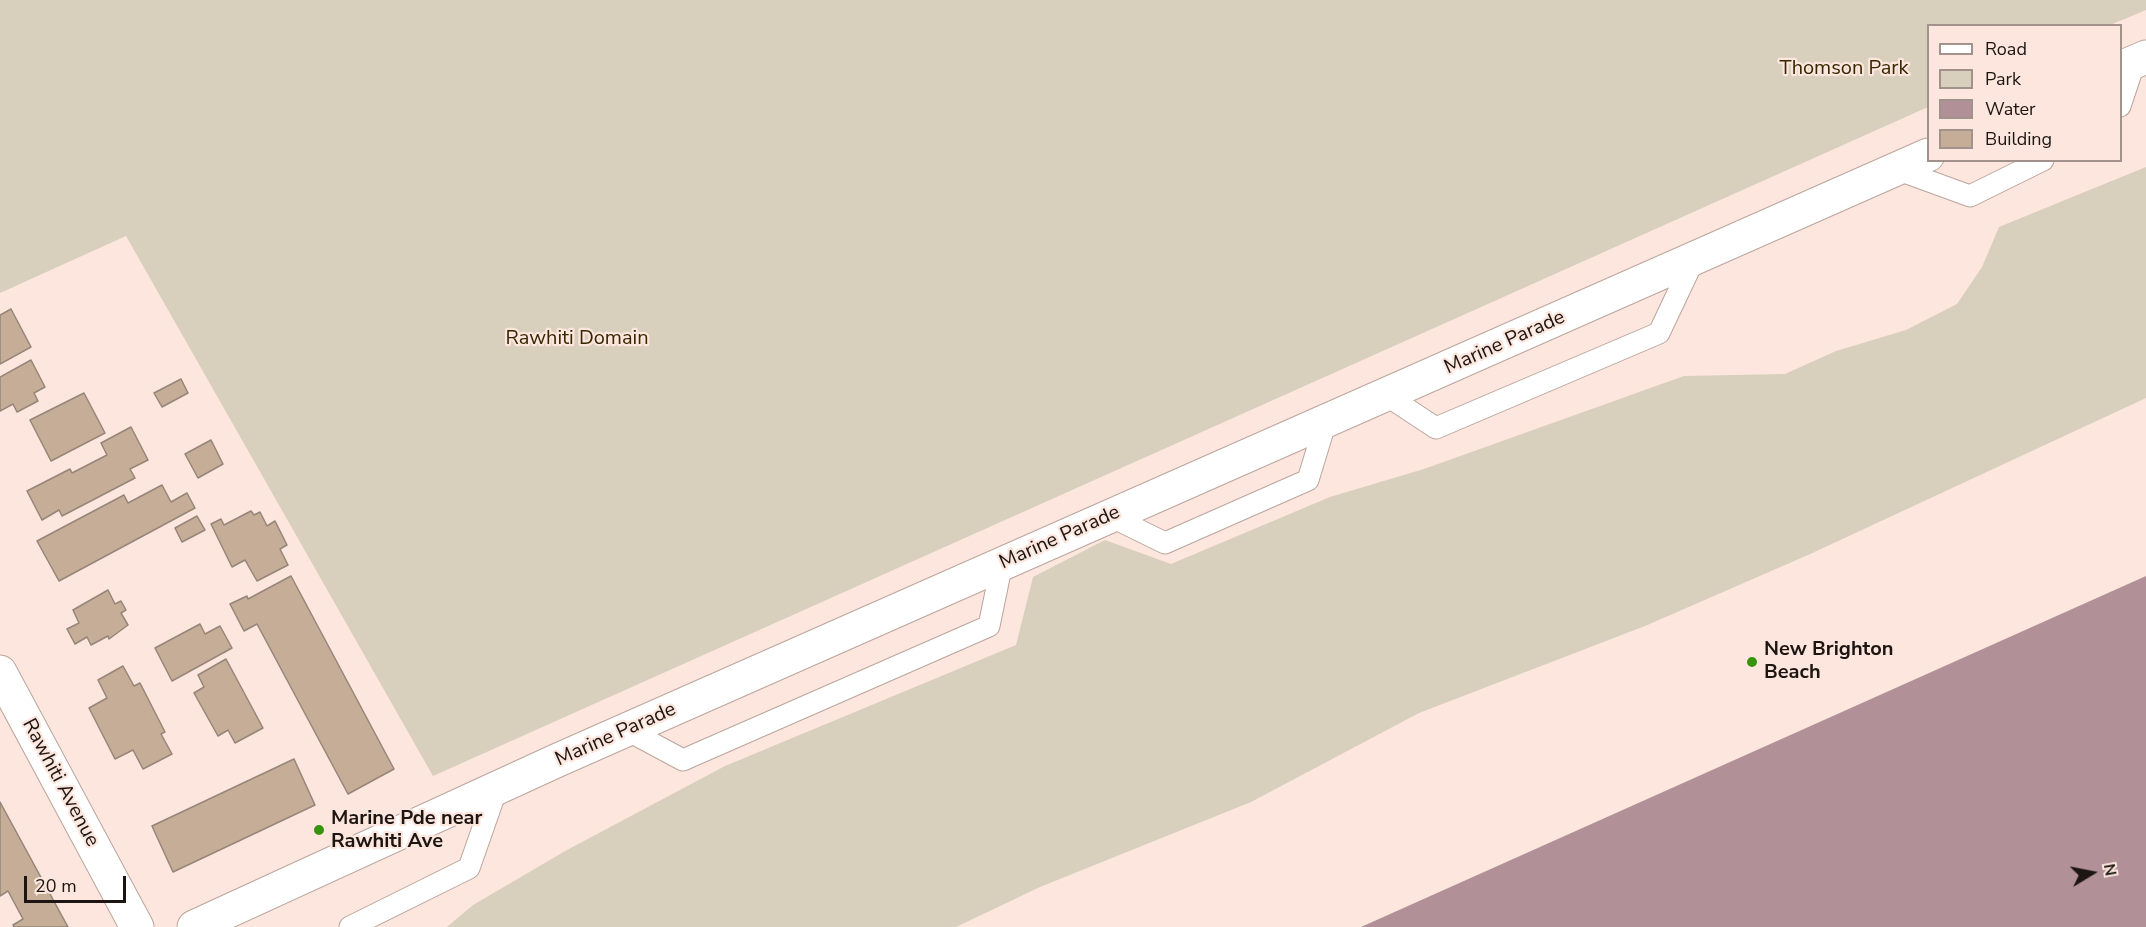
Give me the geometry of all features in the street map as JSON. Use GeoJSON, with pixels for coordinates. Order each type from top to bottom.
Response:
{"type":"FeatureCollection","features":[{"type":"Feature","properties":{"kind":"street","name":"Marine Parade"},"geometry":{"type":"LineString","coordinates":[[218,923],[497,788],[1927,156]]}},
{"type":"Feature","properties":{"kind":"street","name":"Rawhiti Avenue"},"geometry":{"type":"LineString","coordinates":[[0,672],[137,927]]}},
{"type":"Feature","properties":{"kind":"lane"},"geometry":{"type":"LineString","coordinates":[[2122,103],[2134,62]]}},
{"type":"Feature","properties":{"kind":"lane"},"geometry":{"type":"LineString","coordinates":[[1896,169],[1970,196],[2039,162]]}},
{"type":"Feature","properties":{"kind":"lane"},"geometry":{"type":"LineString","coordinates":[[1386,395],[1436,428],[1659,333],[1694,259]]}},
{"type":"Feature","properties":{"kind":"lane"},"geometry":{"type":"LineString","coordinates":[[1110,516],[1165,543],[1176,539],[1308,480],[1326,421]]}},
{"type":"Feature","properties":{"kind":"lane"},"geometry":{"type":"LineString","coordinates":[[627,730],[683,760],[989,626],[1002,563]]}},
{"type":"Feature","properties":{"kind":"lane"},"geometry":{"type":"LineString","coordinates":[[350,927],[469,868],[497,788]]}},
{"type":"Feature","properties":{"kind":"green space","name":"Rawhiti Domain"},"geometry":{"type":"Polygon","coordinates":[[[0,0],[2146,0],[2146,10],[2112,24],[1927,24],[1927,107],[433,776],[126,236],[0,293],[0,0]]]}},
{"type":"Feature","properties":{"kind":"green space"},"geometry":{"type":"Polygon","coordinates":[[[2146,167],[2146,398],[1808,555],[1645,626],[1419,713],[1251,802],[1040,887],[956,927],[447,927],[473,905],[567,850],[725,766],[1016,645],[1033,577],[1105,540],[1171,564],[1330,497],[1424,469],[1684,376],[1785,374],[1836,351],[1906,330],[1957,304],[1982,267],[1999,227],[2146,167]]]}},
{"type":"Feature","properties":{"kind":"water"},"geometry":{"type":"Polygon","coordinates":[[[2146,576],[2146,927],[1361,927],[2146,576]]]}},
{"type":"Feature","properties":{"kind":"building"},"geometry":{"type":"Polygon","coordinates":[[[11,309],[31,347],[0,364],[0,315],[11,309]]]}},
{"type":"Feature","properties":{"kind":"building"},"geometry":{"type":"Polygon","coordinates":[[[31,360],[45,387],[34,393],[38,401],[17,412],[13,404],[0,411],[0,377],[31,360]]]}},
{"type":"Feature","properties":{"kind":"building"},"geometry":{"type":"Polygon","coordinates":[[[181,379],[188,393],[162,407],[154,393],[181,379]]]}},
{"type":"Feature","properties":{"kind":"building"},"geometry":{"type":"Polygon","coordinates":[[[84,393],[105,433],[51,461],[30,420],[84,393]]]}},
{"type":"Feature","properties":{"kind":"building"},"geometry":{"type":"Polygon","coordinates":[[[131,427],[148,460],[130,469],[135,478],[62,516],[59,510],[42,520],[27,491],[70,469],[72,473],[107,455],[101,443],[131,427]]]}},
{"type":"Feature","properties":{"kind":"building"},"geometry":{"type":"Polygon","coordinates":[[[211,440],[223,464],[198,478],[185,454],[211,440]]]}},
{"type":"Feature","properties":{"kind":"building"},"geometry":{"type":"Polygon","coordinates":[[[162,485],[171,502],[187,493],[195,508],[59,581],[37,541],[124,495],[128,503],[162,485]]]}},
{"type":"Feature","properties":{"kind":"building"},"geometry":{"type":"Polygon","coordinates":[[[251,511],[254,515],[260,512],[267,526],[275,521],[287,545],[280,549],[288,565],[257,581],[245,560],[232,567],[211,524],[221,519],[224,525],[251,511]]]}},
{"type":"Feature","properties":{"kind":"building"},"geometry":{"type":"Polygon","coordinates":[[[197,516],[205,530],[182,542],[175,528],[197,516]]]}},
{"type":"Feature","properties":{"kind":"building"},"geometry":{"type":"Polygon","coordinates":[[[291,576],[394,769],[348,794],[257,624],[244,631],[230,604],[247,596],[248,599],[291,576]]]}},
{"type":"Feature","properties":{"kind":"building"},"geometry":{"type":"Polygon","coordinates":[[[108,590],[115,604],[121,601],[126,610],[121,613],[128,625],[109,639],[108,636],[91,645],[87,637],[75,644],[67,629],[79,623],[73,610],[108,590]]]}},
{"type":"Feature","properties":{"kind":"building"},"geometry":{"type":"Polygon","coordinates":[[[200,624],[205,634],[220,626],[232,648],[172,681],[155,648],[200,624]]]}},
{"type":"Feature","properties":{"kind":"building"},"geometry":{"type":"Polygon","coordinates":[[[226,659],[263,728],[235,743],[228,730],[218,736],[194,693],[204,687],[198,675],[226,659]]]}},
{"type":"Feature","properties":{"kind":"building"},"geometry":{"type":"Polygon","coordinates":[[[123,666],[134,686],[140,683],[165,732],[161,734],[172,754],[143,769],[133,750],[115,759],[89,708],[107,698],[98,680],[123,666]]]}},
{"type":"Feature","properties":{"kind":"building"},"geometry":{"type":"Polygon","coordinates":[[[294,759],[315,805],[173,872],[152,826],[294,759]]]}},
{"type":"Feature","properties":{"kind":"building"},"geometry":{"type":"Polygon","coordinates":[[[0,802],[68,927],[14,927],[13,925],[23,919],[8,891],[0,896],[0,802]]]}},
{"type":"Feature","properties":{"kind":"place","name":"New Brighton Beach"},"geometry":{"type":"Point","coordinates":[1752,662]}},
{"type":"Feature","properties":{"kind":"place","name":"Marine Pde near Rawhiti Ave"},"geometry":{"type":"Point","coordinates":[319,830]}},
{"type":"Feature","properties":{"kind":"park label","name":"Thomson Park"},"geometry":{"type":"Point","coordinates":[1844,69]}}]}
